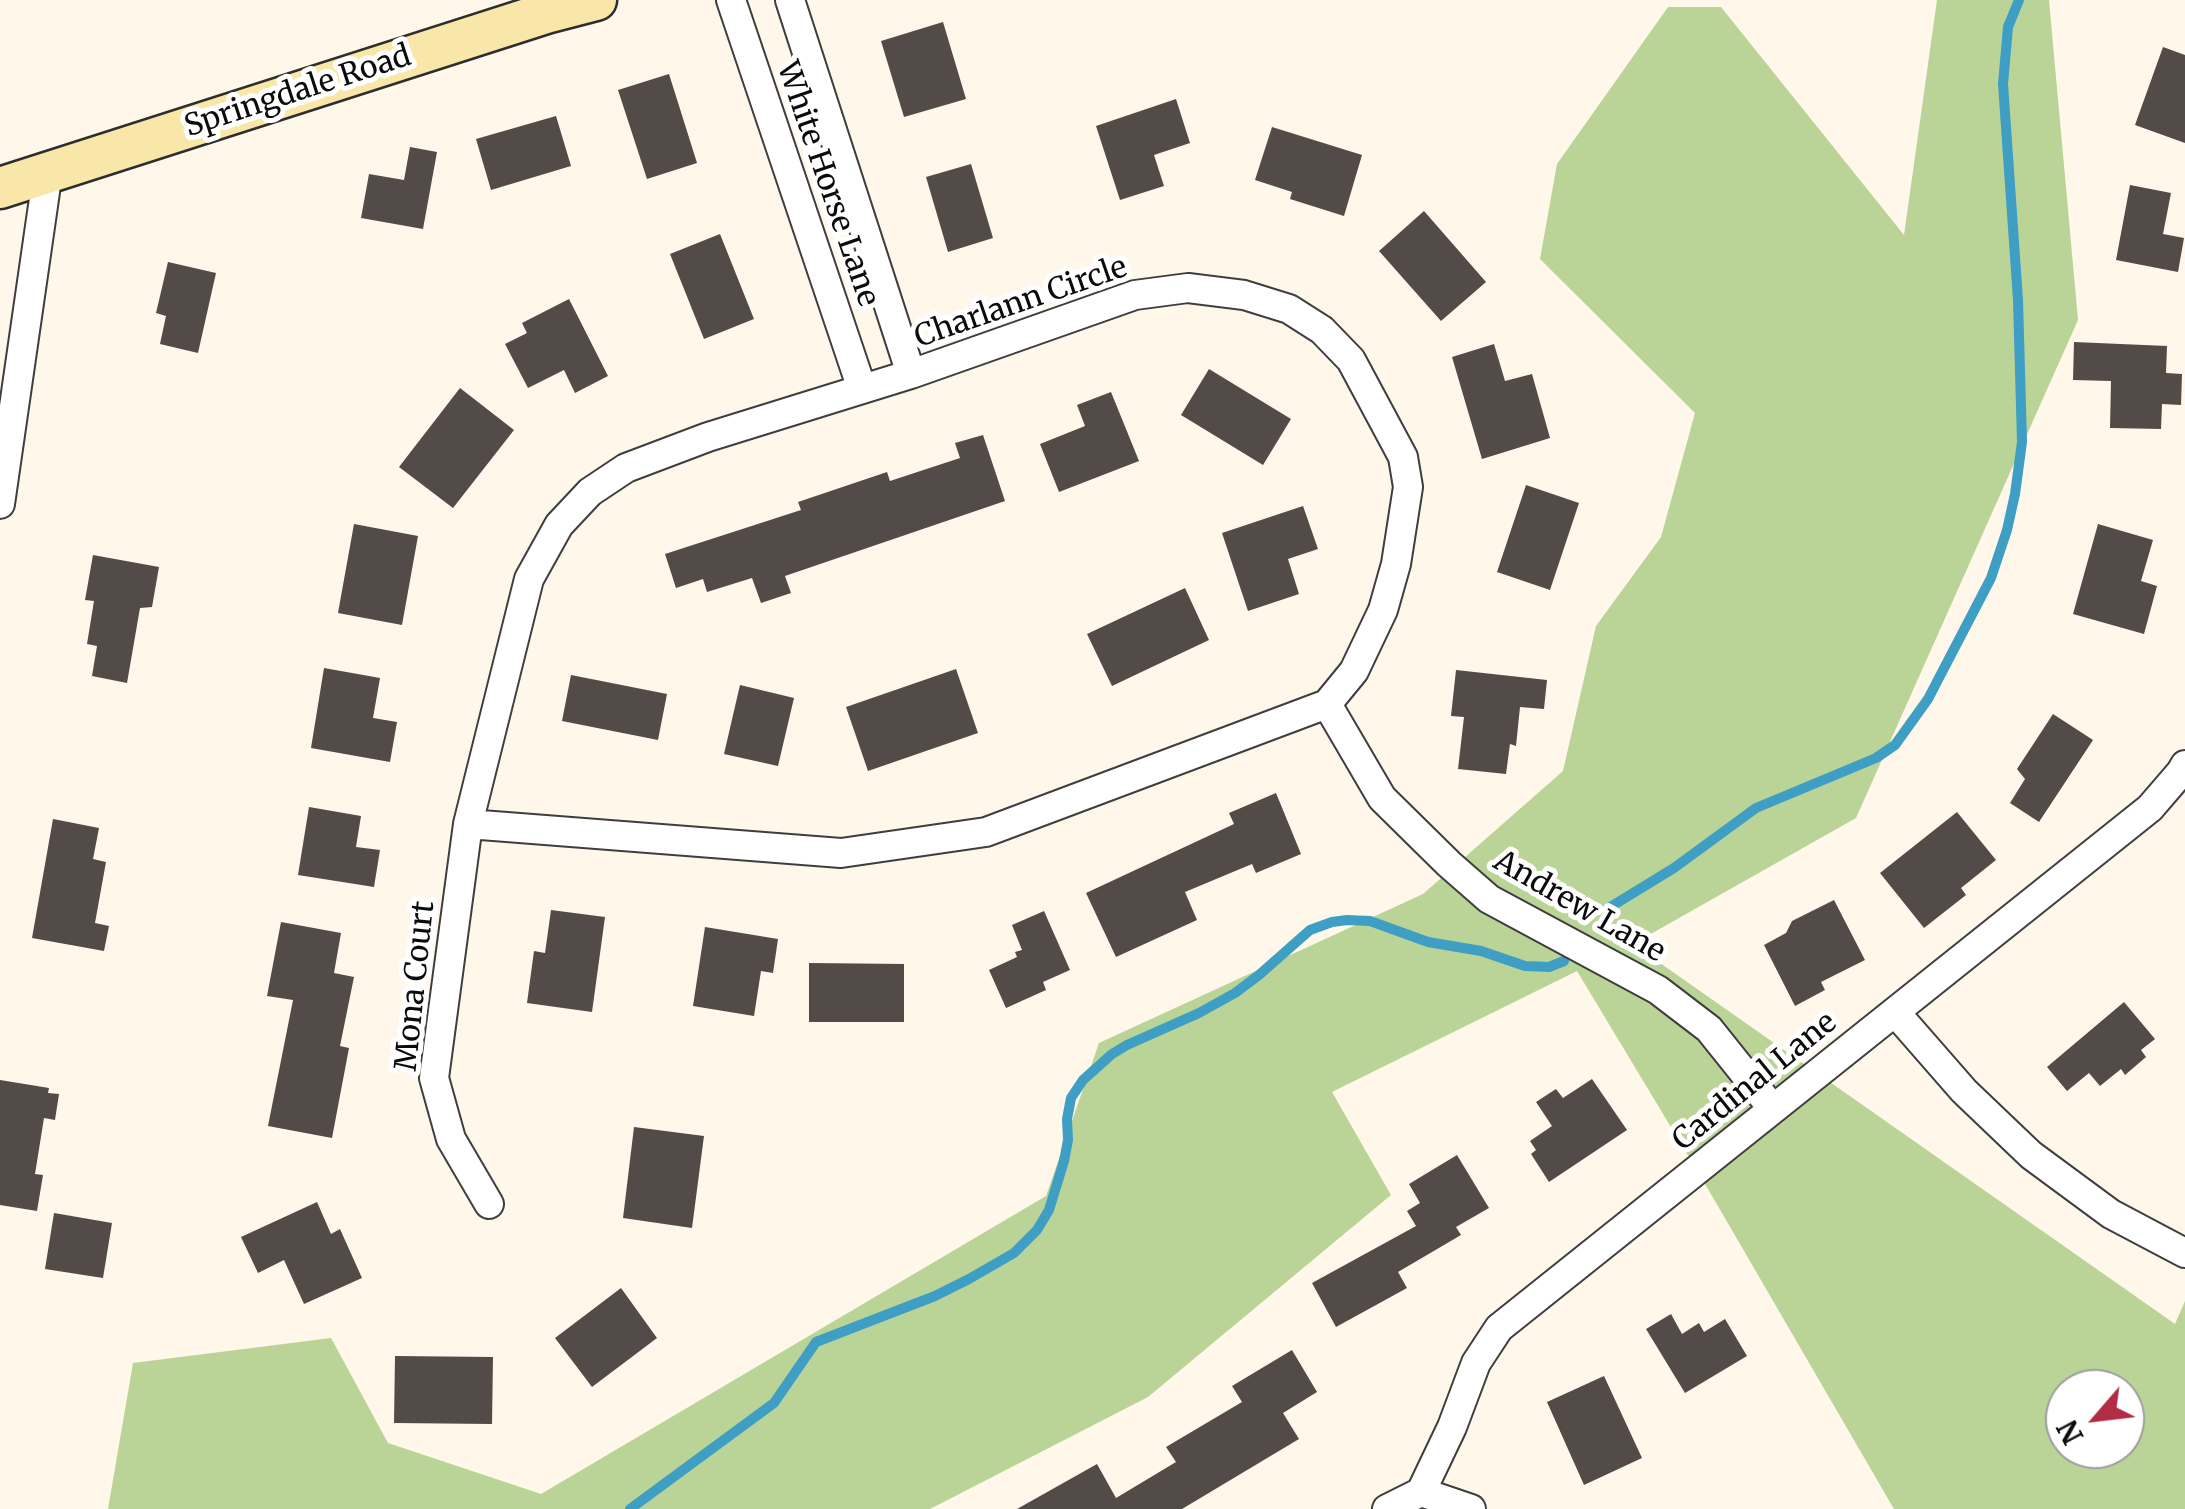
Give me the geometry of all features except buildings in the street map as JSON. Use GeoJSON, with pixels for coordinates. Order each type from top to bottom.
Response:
{"type":"FeatureCollection","features":[{"type":"Feature","properties":{"kind":"main road","name":"Springdale Road"},"geometry":{"type":"LineString","coordinates":[[0,188],[596,0]]}},
{"type":"Feature","properties":{"kind":"street","name":"White Horse Lane"},"geometry":{"type":"LineString","coordinates":[[731,0],[862,389]]}},
{"type":"Feature","properties":{"kind":"street","name":"White Horse Lane"},"geometry":{"type":"LineString","coordinates":[[790,0],[911,374]]}},
{"type":"Feature","properties":{"kind":"street"},"geometry":{"type":"LineString","coordinates":[[0,504],[48,172]]}},
{"type":"Feature","properties":{"kind":"street","name":"Charlann Circle"},"geometry":{"type":"LineString","coordinates":[[468,824],[529,579],[560,525],[590,492],[626,468],[708,437],[911,374],[1135,296],[1188,288],[1259,299],[1289,309],[1322,330],[1352,360],[1403,458],[1408,487],[1396,564],[1383,610],[1354,671],[1327,704]]}},
{"type":"Feature","properties":{"kind":"street"},"geometry":{"type":"LineString","coordinates":[[468,824],[841,853],[986,832],[1327,704]]}},
{"type":"Feature","properties":{"kind":"street","name":"Andrew Lane"},"geometry":{"type":"LineString","coordinates":[[1327,704],[1382,798],[1449,864],[1489,899],[1658,990],[1709,1029],[1773,1109]]}},
{"type":"Feature","properties":{"kind":"street","name":"Cardinal Lane"},"geometry":{"type":"LineString","coordinates":[[1421,1492],[1452,1427],[1476,1363],[1499,1328],[2150,808],[2185,765]]}},
{"type":"Feature","properties":{"kind":"street","name":"Mona Court"},"geometry":{"type":"LineString","coordinates":[[468,824],[434,1078],[451,1139],[488,1204]]}},
{"type":"Feature","properties":{"kind":"street"},"geometry":{"type":"LineString","coordinates":[[1894,1012],[1964,1091],[2031,1155],[2111,1214],[2185,1253]]}},
{"type":"Feature","properties":{"kind":"street"},"geometry":{"type":"LineString","coordinates":[[1387,1509],[1421,1492],[1471,1509]]}},
{"type":"Feature","properties":{"kind":"green space"},"geometry":{"type":"Polygon","coordinates":[[[1937,0],[2049,0],[2078,320],[1856,818],[1633,944],[2175,1324],[2185,1301],[2185,1509],[1894,1509],[1577,971],[1332,1092],[1391,1195],[1148,1397],[930,1509],[108,1509],[133,1363],[331,1338],[388,1443],[541,1494],[1046,1196],[1099,1043],[1423,894],[1563,771],[1596,626],[1661,537],[1695,413],[1540,259],[1557,164],[1668,7],[1721,7],[1904,235],[1937,0]]]}},
{"type":"Feature","properties":{"kind":"waterway"},"geometry":{"type":"LineString","coordinates":[[1607,909],[1674,868],[1756,808],[1876,758],[1895,745],[1928,699],[1991,578],[2007,530],[2022,442],[2018,300],[2003,84],[2008,27],[2019,0]]}},
{"type":"Feature","properties":{"kind":"waterway"},"geometry":{"type":"LineString","coordinates":[[630,1509],[774,1403],[816,1342],[935,1296],[1014,1253],[1037,1230],[1049,1210],[1064,1161],[1071,1098],[1083,1080],[1127,1045],[1235,993],[1310,930],[1332,922],[1370,921],[1428,942],[1481,951],[1525,966],[1549,967],[1564,961]]}}]}
